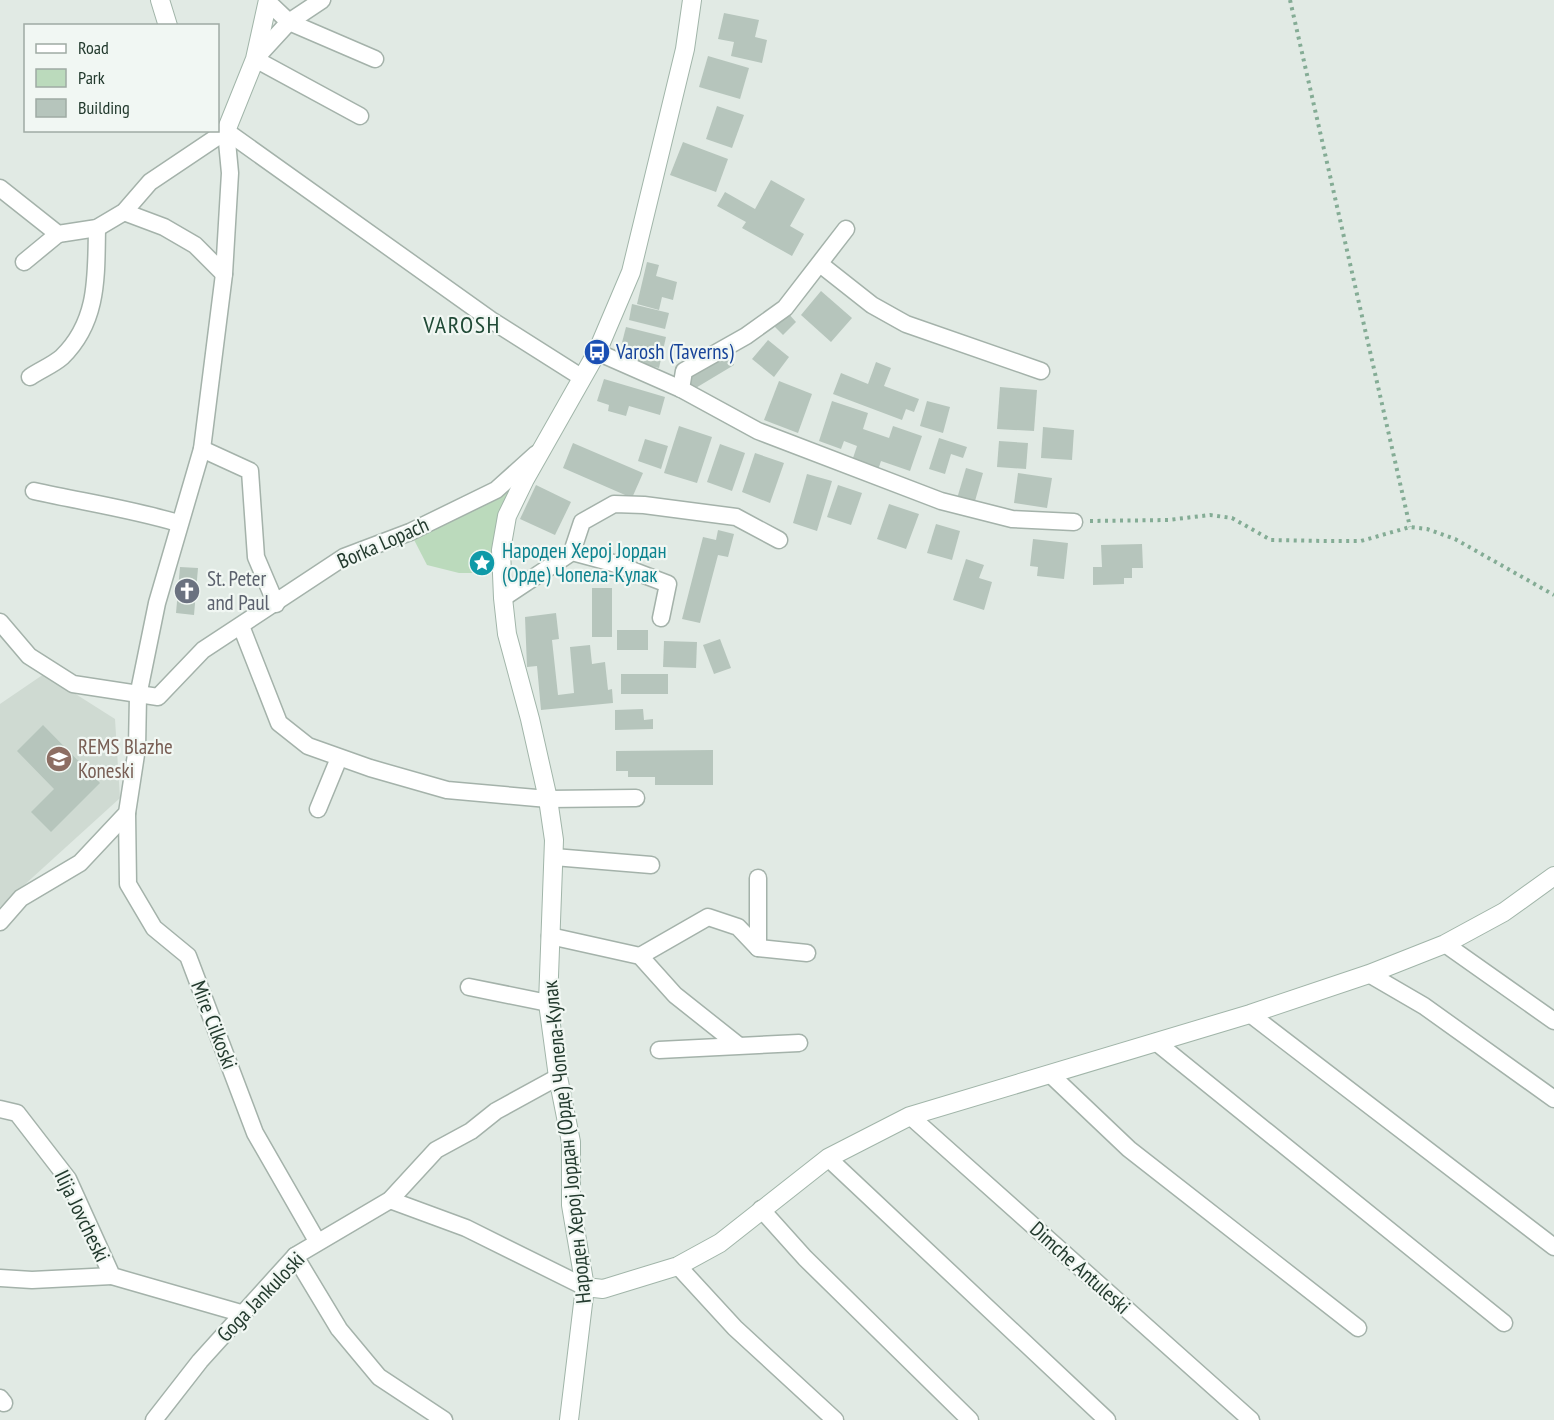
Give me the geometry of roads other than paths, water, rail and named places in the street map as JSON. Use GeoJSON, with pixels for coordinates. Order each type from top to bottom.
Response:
{"type":"FeatureCollection","features":[{"type":"Feature","properties":{"kind":"street"},"geometry":{"type":"LineString","coordinates":[[160,0],[167,24]]}},
{"type":"Feature","properties":{"kind":"street"},"geometry":{"type":"LineString","coordinates":[[255,59],[289,22],[322,0]]}},
{"type":"Feature","properties":{"kind":"street","name":"Народен Херој Јордан (Орде) Чопела-Кулак"},"geometry":{"type":"LineString","coordinates":[[570,1420],[585,1287],[571,1204],[571,1142],[558,1077],[548,1004],[554,857],[548,799],[507,634],[501,550],[507,516],[581,377],[597,352],[631,272],[685,49],[692,0]]}},
{"type":"Feature","properties":{"kind":"street"},"geometry":{"type":"LineString","coordinates":[[268,1],[289,22],[375,58]]}},
{"type":"Feature","properties":{"kind":"street"},"geometry":{"type":"LineString","coordinates":[[0,922],[21,898],[80,863],[127,813],[137,748],[138,696],[157,603],[178,523],[202,449],[224,274],[230,173],[222,124],[255,59],[268,1]]}},
{"type":"Feature","properties":{"kind":"street"},"geometry":{"type":"LineString","coordinates":[[255,59],[360,116]]}},
{"type":"Feature","properties":{"kind":"street"},"geometry":{"type":"LineString","coordinates":[[222,124],[491,320],[581,377]]}},
{"type":"Feature","properties":{"kind":"street"},"geometry":{"type":"LineString","coordinates":[[24,262],[58,234],[97,228],[124,212],[150,182],[212,132]]}},
{"type":"Feature","properties":{"kind":"street"},"geometry":{"type":"LineString","coordinates":[[0,188],[58,234]]}},
{"type":"Feature","properties":{"kind":"street"},"geometry":{"type":"LineString","coordinates":[[124,212],[164,227],[195,245],[224,274]]}},
{"type":"Feature","properties":{"kind":"street"},"geometry":{"type":"LineString","coordinates":[[30,376],[61,357],[87,324],[96,292],[97,228]]}},
{"type":"Feature","properties":{"kind":"street"},"geometry":{"type":"LineString","coordinates":[[681,389],[684,371],[746,336],[785,308],[846,229]]}},
{"type":"Feature","properties":{"kind":"street"},"geometry":{"type":"LineString","coordinates":[[820,264],[872,305],[906,324],[1041,371]]}},
{"type":"Feature","properties":{"kind":"street"},"geometry":{"type":"LineString","coordinates":[[597,352],[681,389],[758,431],[941,501],[1012,519],[1074,522]]}},
{"type":"Feature","properties":{"kind":"street"},"geometry":{"type":"LineString","coordinates":[[202,449],[250,471],[256,557],[276,604]]}},
{"type":"Feature","properties":{"kind":"street","name":"Borka Lopach"},"geometry":{"type":"LineString","coordinates":[[0,622],[29,656],[73,684],[138,696],[158,697],[203,650],[276,604],[344,556],[410,532],[496,490],[542,449]]}},
{"type":"Feature","properties":{"kind":"street"},"geometry":{"type":"LineString","coordinates":[[34,491],[97,505],[134,510],[178,523]]}},
{"type":"Feature","properties":{"kind":"street"},"geometry":{"type":"LineString","coordinates":[[503,598],[572,552],[582,522],[614,504],[683,509],[736,517],[779,540]]}},
{"type":"Feature","properties":{"kind":"street"},"geometry":{"type":"LineString","coordinates":[[572,552],[613,563],[668,584],[661,618]]}},
{"type":"Feature","properties":{"kind":"street"},"geometry":{"type":"LineString","coordinates":[[241,626],[279,723],[308,746],[339,758],[447,790],[548,799],[636,798]]}},
{"type":"Feature","properties":{"kind":"street"},"geometry":{"type":"LineString","coordinates":[[318,809],[339,758]]}},
{"type":"Feature","properties":{"kind":"street","name":"Mire Cilkoski"},"geometry":{"type":"LineString","coordinates":[[127,813],[128,885],[153,928],[188,956],[255,1133],[317,1241]]}},
{"type":"Feature","properties":{"kind":"street"},"geometry":{"type":"LineString","coordinates":[[554,857],[651,865]]}},
{"type":"Feature","properties":{"kind":"street"},"geometry":{"type":"LineString","coordinates":[[390,1200],[466,1228],[585,1287],[603,1289],[678,1266],[720,1244],[761,1209],[828,1158],[910,1116],[1250,1014],[1369,974],[1445,944],[1504,912],[1554,876]]}},
{"type":"Feature","properties":{"kind":"street"},"geometry":{"type":"LineString","coordinates":[[758,878],[758,948]]}},
{"type":"Feature","properties":{"kind":"street"},"geometry":{"type":"LineString","coordinates":[[640,956],[708,916],[738,927],[758,948],[807,953]]}},
{"type":"Feature","properties":{"kind":"street"},"geometry":{"type":"LineString","coordinates":[[550,936],[640,956],[675,995],[738,1045]]}},
{"type":"Feature","properties":{"kind":"street"},"geometry":{"type":"LineString","coordinates":[[1445,944],[1554,1021]]}},
{"type":"Feature","properties":{"kind":"street"},"geometry":{"type":"LineString","coordinates":[[1369,974],[1424,1006],[1554,1100]]}},
{"type":"Feature","properties":{"kind":"street"},"geometry":{"type":"LineString","coordinates":[[469,987],[548,1004]]}},
{"type":"Feature","properties":{"kind":"street"},"geometry":{"type":"LineString","coordinates":[[1250,1014],[1554,1247]]}},
{"type":"Feature","properties":{"kind":"street"},"geometry":{"type":"LineString","coordinates":[[1156,1042],[1504,1323]]}},
{"type":"Feature","properties":{"kind":"street"},"geometry":{"type":"LineString","coordinates":[[659,1050],[800,1043]]}},
{"type":"Feature","properties":{"kind":"street"},"geometry":{"type":"LineString","coordinates":[[1050,1074],[1129,1149],[1358,1328]]}},
{"type":"Feature","properties":{"kind":"street","name":"Goga Jankuloski"},"geometry":{"type":"LineString","coordinates":[[154,1420],[200,1361],[295,1256],[390,1200],[436,1150],[471,1131],[496,1111],[558,1077]]}},
{"type":"Feature","properties":{"kind":"street","name":"Ilija Jovcheski"},"geometry":{"type":"LineString","coordinates":[[0,1109],[17,1113],[68,1179],[112,1276]]}},
{"type":"Feature","properties":{"kind":"street","name":"Dimche Antuleski"},"geometry":{"type":"LineString","coordinates":[[910,1116],[1251,1420]]}},
{"type":"Feature","properties":{"kind":"street"},"geometry":{"type":"LineString","coordinates":[[828,1158],[1107,1420]]}},
{"type":"Feature","properties":{"kind":"street"},"geometry":{"type":"LineString","coordinates":[[761,1209],[805,1258],[970,1420]]}},
{"type":"Feature","properties":{"kind":"street"},"geometry":{"type":"LineString","coordinates":[[295,1256],[339,1329],[380,1377],[440,1419]]}},
{"type":"Feature","properties":{"kind":"street"},"geometry":{"type":"LineString","coordinates":[[678,1266],[735,1328],[835,1420]]}},
{"type":"Feature","properties":{"kind":"street","name":"Ilija Jovcheski"},"geometry":{"type":"LineString","coordinates":[[0,1278],[32,1280],[112,1276],[244,1314]]}},
{"type":"Feature","properties":{"kind":"place","name":"Varosh (Taverns)"},"geometry":{"type":"Point","coordinates":[597,352]}},
{"type":"Feature","properties":{"kind":"place","name":"Народен Херој Јордан (Орде) Чопела-Кулак"},"geometry":{"type":"Point","coordinates":[482,563]}},
{"type":"Feature","properties":{"kind":"place","name":"St. Peter and Paul"},"geometry":{"type":"Point","coordinates":[187,591]}},
{"type":"Feature","properties":{"kind":"place","name":"REMS Blazhe Koneski"},"geometry":{"type":"Point","coordinates":[59,759]}},
{"type":"Feature","properties":{"kind":"district","name":"VAROSH"},"geometry":{"type":"Point","coordinates":[462,325]}}]}
